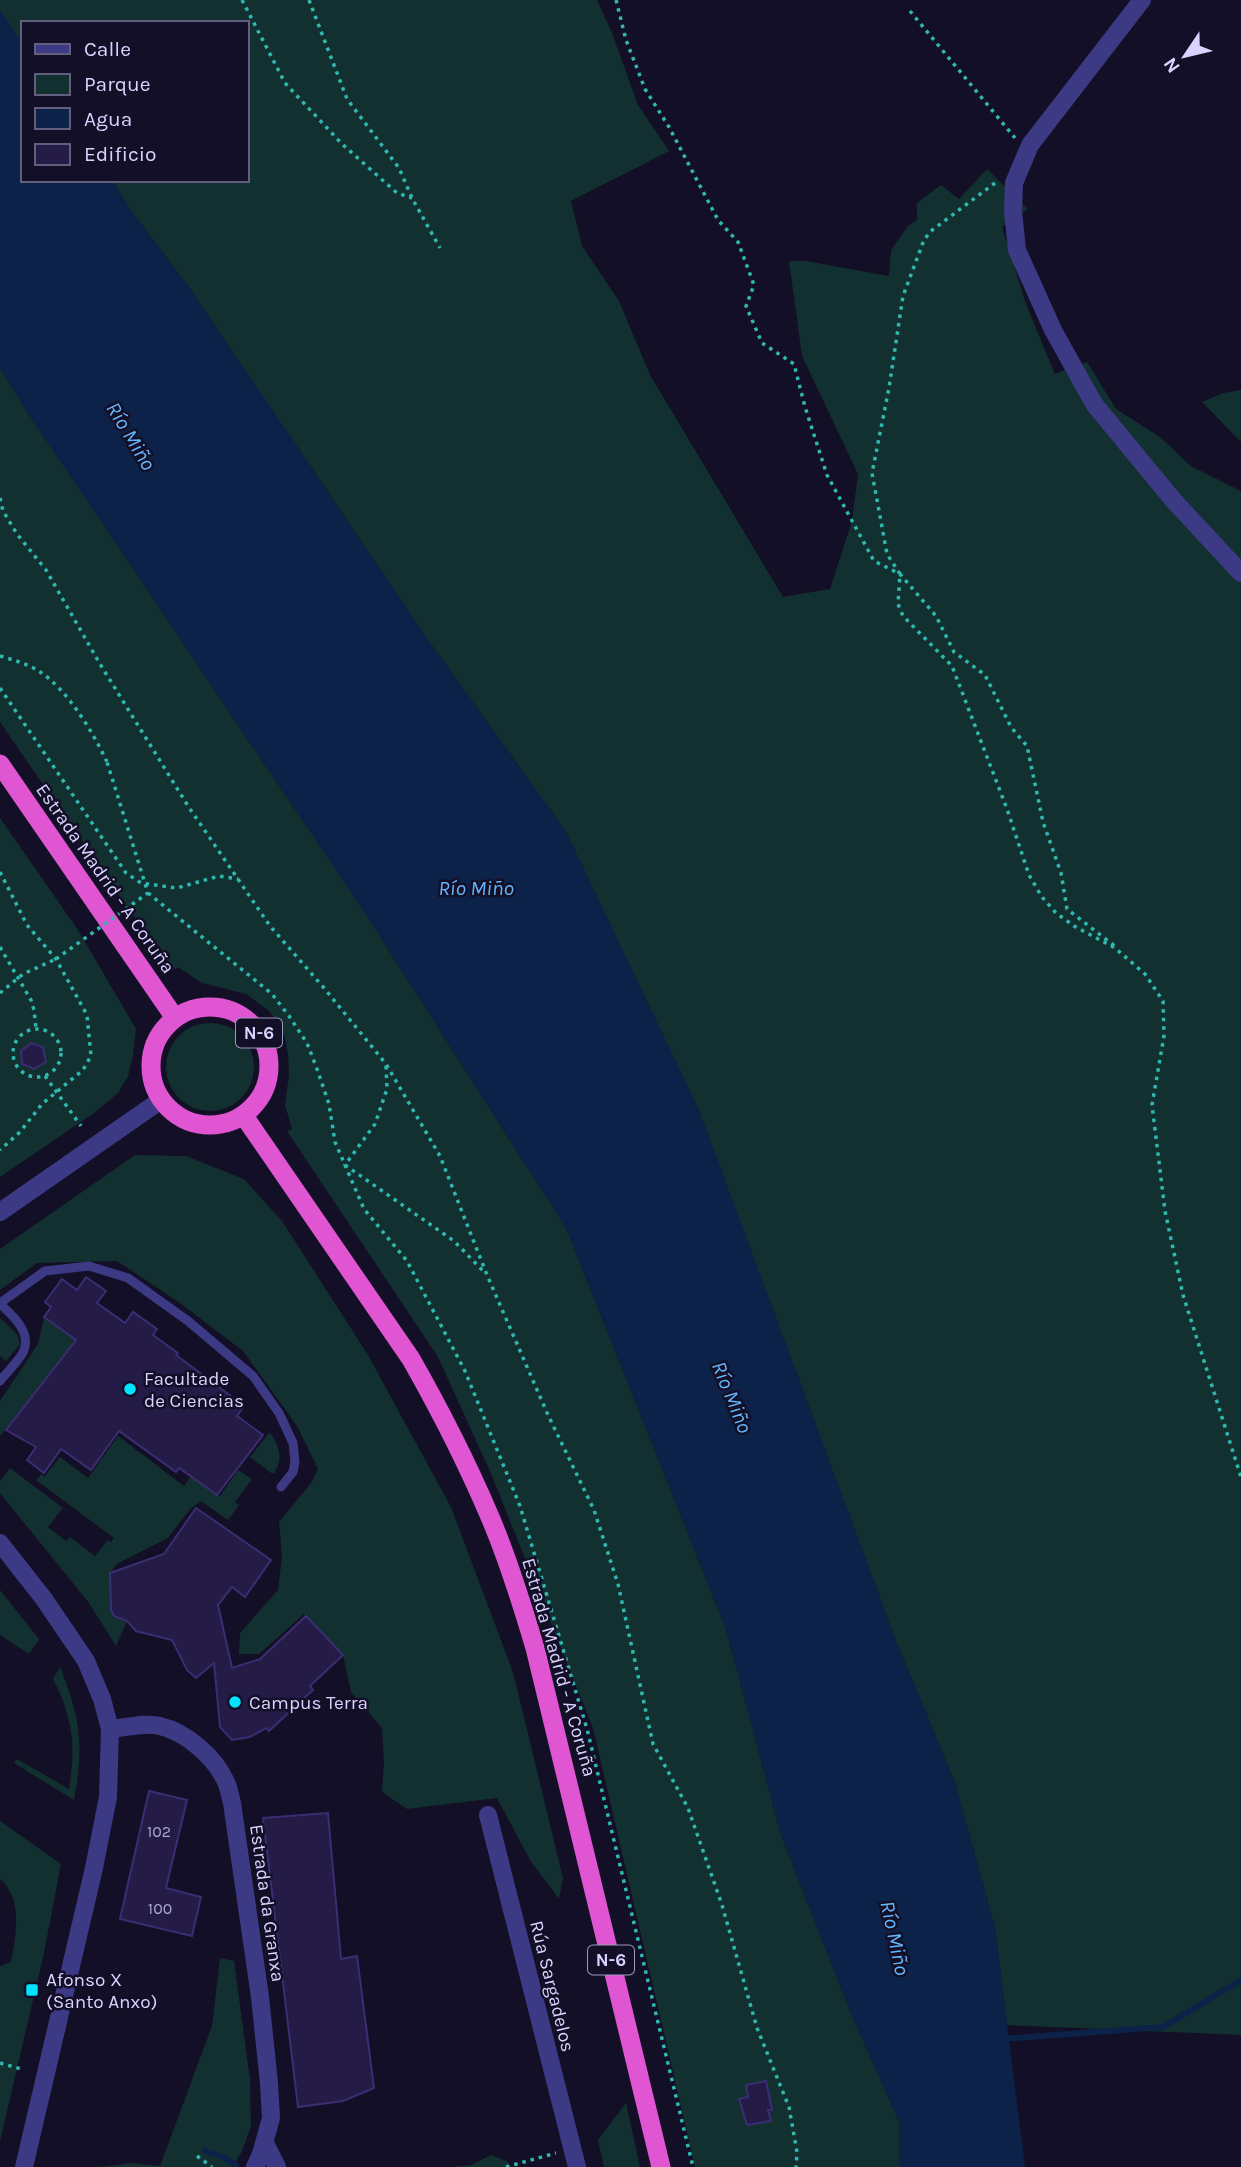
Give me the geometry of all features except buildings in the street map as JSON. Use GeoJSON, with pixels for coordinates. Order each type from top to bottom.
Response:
{"type":"FeatureCollection","features":[{"type":"Feature","properties":{"kind":"highway","name":"Estrada Madrid - A Coruña"},"geometry":{"type":"LineString","coordinates":[[0,764],[175,1018]]}},
{"type":"Feature","properties":{"kind":"highway","name":"N-6"},"geometry":{"type":"LineString","coordinates":[[175,1018],[191,1010],[225,1008],[241,1015],[254,1026],[264,1040],[270,1073],[265,1090],[256,1105],[244,1116]]}},
{"type":"Feature","properties":{"kind":"highway"},"geometry":{"type":"LineString","coordinates":[[175,1018],[164,1028],[151,1056],[150,1071],[161,1100],[171,1112],[199,1125],[230,1123],[244,1116]]}},
{"type":"Feature","properties":{"kind":"highway","name":"Estrada Madrid - A Coruña"},"geometry":{"type":"LineString","coordinates":[[244,1116],[411,1359],[435,1401],[490,1516],[517,1587],[535,1648],[661,2167]]}},
{"type":"Feature","properties":{"kind":"street"},"geometry":{"type":"LineString","coordinates":[[1142,0],[1030,145],[1014,183],[1013,211],[1017,250],[1053,330],[1094,404],[1174,501],[1241,573]]}},
{"type":"Feature","properties":{"kind":"street"},"geometry":{"type":"LineString","coordinates":[[0,1212],[161,1100]]}},
{"type":"Feature","properties":{"kind":"street"},"geometry":{"type":"LineString","coordinates":[[0,1543],[44,1599],[86,1661],[102,1699],[110,1730],[106,1810],[24,2167]]}},
{"type":"Feature","properties":{"kind":"street","name":"Estrada da Granxa"},"geometry":{"type":"LineString","coordinates":[[110,1730],[148,1725],[159,1726],[179,1734],[199,1747],[226,1782],[232,1803],[270,2083],[271,2118],[255,2167]]}},
{"type":"Feature","properties":{"kind":"street","name":"Rúa Sargadelos"},"geometry":{"type":"LineString","coordinates":[[488,1815],[577,2167]]}},
{"type":"Feature","properties":{"kind":"street"},"geometry":{"type":"LineString","coordinates":[[265,2143],[277,2167]]}},
{"type":"Feature","properties":{"kind":"lane"},"geometry":{"type":"LineString","coordinates":[[0,1381],[24,1351],[25,1335],[15,1318],[0,1303],[45,1271],[89,1266],[128,1278],[188,1321],[253,1376],[279,1413],[293,1443],[293,1472],[281,1488]]}},
{"type":"Feature","properties":{"kind":"path"},"geometry":{"type":"LineString","coordinates":[[242,0],[285,83],[342,144],[397,193],[412,198]]}},
{"type":"Feature","properties":{"kind":"path"},"geometry":{"type":"LineString","coordinates":[[309,0],[347,99],[399,168],[412,198],[440,247]]}},
{"type":"Feature","properties":{"kind":"path"},"geometry":{"type":"LineString","coordinates":[[615,0],[626,40],[645,89],[669,127],[718,220],[738,242],[754,285],[747,306],[762,343],[794,364],[827,475],[874,561],[900,574]]}},
{"type":"Feature","properties":{"kind":"path"},"geometry":{"type":"LineString","coordinates":[[910,11],[1013,137],[1030,145]]}},
{"type":"Feature","properties":{"kind":"path"},"geometry":{"type":"LineString","coordinates":[[1022,163],[931,231],[924,240],[903,296],[872,473],[887,554],[900,574],[936,616],[954,652],[985,675],[1011,727],[1027,746],[1042,822],[1060,873],[1067,909],[1113,943],[1129,960]]}},
{"type":"Feature","properties":{"kind":"path"},"geometry":{"type":"LineString","coordinates":[[0,498],[17,534],[46,570],[100,664],[188,806],[270,926],[386,1064],[440,1156],[487,1275],[548,1415],[594,1510],[618,1584],[653,1744],[688,1808],[722,1905],[757,2028],[789,2107],[797,2152],[796,2167]]}},
{"type":"Feature","properties":{"kind":"path"},"geometry":{"type":"LineString","coordinates":[[900,574],[898,604],[904,617],[952,666],[1007,809],[1029,875],[1042,897],[1056,913],[1073,926],[1115,948],[1129,960],[1145,974],[1163,1001],[1164,1036],[1152,1105],[1165,1211],[1183,1296],[1241,1477]]}},
{"type":"Feature","properties":{"kind":"path"},"geometry":{"type":"LineString","coordinates":[[0,656],[39,671],[55,685],[94,733],[107,762],[148,893],[272,994],[307,1043],[329,1104],[335,1142],[345,1165],[454,1241],[487,1275]]}},
{"type":"Feature","properties":{"kind":"path"},"geometry":{"type":"LineString","coordinates":[[0,688],[126,873],[141,883],[177,888],[219,876],[238,879]]}},
{"type":"Feature","properties":{"kind":"path"},"geometry":{"type":"LineString","coordinates":[[0,872],[27,925],[56,959],[87,1016],[91,1056],[83,1070],[42,1104],[20,1132],[0,1150]]}},
{"type":"Feature","properties":{"kind":"path"},"geometry":{"type":"LineString","coordinates":[[0,993],[18,978],[56,959],[148,893]]}},
{"type":"Feature","properties":{"kind":"path"},"geometry":{"type":"LineString","coordinates":[[0,947],[31,1000],[36,1028]]}},
{"type":"Feature","properties":{"kind":"path"},"geometry":{"type":"LineString","coordinates":[[36,1028],[51,1033],[60,1045],[61,1060],[52,1073],[45,1076],[29,1076],[16,1066],[13,1058],[15,1041],[27,1030],[36,1028]]}},
{"type":"Feature","properties":{"kind":"path"},"geometry":{"type":"LineString","coordinates":[[345,1165],[375,1124],[387,1089],[386,1064]]}},
{"type":"Feature","properties":{"kind":"path"},"geometry":{"type":"LineString","coordinates":[[45,1076],[81,1126]]}},
{"type":"Feature","properties":{"kind":"path"},"geometry":{"type":"LineString","coordinates":[[0,2063],[21,2069]]}},
{"type":"Feature","properties":{"kind":"path"},"geometry":{"type":"LineString","coordinates":[[506,2167],[565,2151]]}},
{"type":"Feature","properties":{"kind":"path"},"geometry":{"type":"LineString","coordinates":[[197,2156],[212,2167]]}},
{"type":"Feature","properties":{"kind":"green space"},"geometry":{"type":"Polygon","coordinates":[[[0,0],[597,0],[638,105],[669,151],[571,201],[582,246],[619,301],[650,375],[783,597],[830,589],[852,521],[858,474],[802,356],[789,261],[806,261],[889,276],[891,250],[908,226],[917,220],[917,203],[941,185],[959,199],[987,169],[1028,209],[1002,227],[1026,304],[1055,374],[1087,362],[1116,409],[1160,437],[1191,466],[1241,491],[1241,2035],[1007,2025],[995,1928],[955,1783],[896,1641],[699,1111],[566,832],[426,637],[190,289],[132,212],[113,182],[248,182],[248,21],[21,21],[21,42],[0,10],[0,0]]]}},
{"type":"Feature","properties":{"kind":"green space"},"geometry":{"type":"Polygon","coordinates":[[[0,368],[369,919],[566,1228],[726,1629],[781,1835],[852,2016],[899,2121],[900,2167],[695,2167],[593,1728],[492,1476],[438,1357],[287,1131],[292,1129],[285,1105],[289,1075],[288,1054],[285,1038],[277,1021],[269,1011],[246,994],[202,983],[178,967],[175,969],[152,943],[0,722],[0,368]]]}},
{"type":"Feature","properties":{"kind":"green space"},"geometry":{"type":"Polygon","coordinates":[[[1241,390],[1241,442],[1202,402],[1223,393],[1241,390]]]}},
{"type":"Feature","properties":{"kind":"green space"},"geometry":{"type":"Polygon","coordinates":[[[0,818],[78,930],[136,1029],[128,1076],[118,1093],[94,1113],[0,1177],[0,818]]]}},
{"type":"Feature","properties":{"kind":"green space"},"geometry":{"type":"Polygon","coordinates":[[[210,1023],[235,1030],[247,1042],[254,1067],[247,1092],[235,1104],[210,1111],[185,1104],[173,1092],[166,1067],[173,1042],[185,1030],[210,1023]]]}},
{"type":"Feature","properties":{"kind":"green space"},"geometry":{"type":"Polygon","coordinates":[[[135,1155],[186,1156],[244,1179],[282,1221],[368,1355],[451,1507],[513,1672],[563,1878],[559,1899],[530,1860],[497,1798],[407,1809],[382,1792],[382,1728],[351,1692],[343,1655],[304,1614],[259,1654],[239,1654],[240,1633],[278,1590],[282,1557],[279,1522],[311,1483],[318,1469],[297,1426],[243,1351],[180,1303],[117,1261],[37,1263],[0,1290],[0,1249],[135,1155]]]}},
{"type":"Feature","properties":{"kind":"green space"},"geometry":{"type":"Polygon","coordinates":[[[44,1317],[76,1340],[0,1436],[0,1401],[38,1344],[44,1317]]]}},
{"type":"Feature","properties":{"kind":"green space"},"geometry":{"type":"Polygon","coordinates":[[[0,1318],[17,1334],[20,1344],[6,1361],[0,1356],[0,1318]]]}},
{"type":"Feature","properties":{"kind":"green space"},"geometry":{"type":"Polygon","coordinates":[[[270,1432],[279,1452],[279,1462],[274,1473],[250,1457],[270,1432]]]}},
{"type":"Feature","properties":{"kind":"green space"},"geometry":{"type":"Polygon","coordinates":[[[118,1436],[184,1486],[191,1476],[220,1496],[238,1470],[252,1479],[235,1502],[239,1505],[228,1520],[201,1501],[190,1509],[168,1538],[117,1564],[110,1573],[111,1609],[114,1616],[127,1621],[116,1646],[89,1603],[0,1493],[0,1481],[10,1468],[63,1508],[48,1527],[66,1541],[70,1537],[95,1556],[108,1540],[111,1542],[114,1538],[36,1480],[41,1474],[44,1477],[60,1457],[88,1478],[118,1436]]]}},
{"type":"Feature","properties":{"kind":"green space"},"geometry":{"type":"Polygon","coordinates":[[[0,1590],[39,1639],[29,1654],[0,1635],[0,1590]]]}},
{"type":"Feature","properties":{"kind":"green space"},"geometry":{"type":"Polygon","coordinates":[[[60,1667],[79,1732],[79,1763],[74,1800],[14,1763],[17,1759],[69,1789],[72,1746],[69,1719],[53,1679],[60,1667]]]}},
{"type":"Feature","properties":{"kind":"green space"},"geometry":{"type":"Polygon","coordinates":[[[0,1821],[61,1864],[44,1953],[0,2141],[0,1966],[11,1962],[16,1918],[12,1896],[0,1879],[0,1821]]]}},
{"type":"Feature","properties":{"kind":"green space"},"geometry":{"type":"Polygon","coordinates":[[[220,1958],[234,1961],[250,2079],[251,2127],[241,2153],[232,2167],[100,2167],[132,2163],[160,2166],[212,2026],[220,1958]]]}},
{"type":"Feature","properties":{"kind":"green space"},"geometry":{"type":"Polygon","coordinates":[[[626,2103],[640,2167],[604,2167],[598,2140],[626,2103]]]}},
{"type":"Feature","properties":{"kind":"green space"},"geometry":{"type":"Polygon","coordinates":[[[491,2155],[507,2161],[511,2167],[452,2167],[471,2165],[491,2155]]]}},
{"type":"Feature","properties":{"kind":"water","name":"Río Miño"},"geometry":{"type":"Polygon","coordinates":[[[0,10],[21,42],[21,182],[113,182],[132,212],[190,289],[426,637],[566,832],[699,1110],[896,1641],[955,1783],[995,1928],[1025,2167],[900,2167],[899,2121],[852,2016],[781,1835],[726,1629],[566,1228],[369,919],[0,368],[0,10]]]}},
{"type":"Feature","properties":{"kind":"waterway"},"geometry":{"type":"LineString","coordinates":[[1001,2039],[1163,2027],[1241,1980]]}},
{"type":"Feature","properties":{"kind":"waterway"},"geometry":{"type":"LineString","coordinates":[[205,2151],[236,2165]]}},
{"type":"Feature","properties":{"kind":"place","name":"Facultade de Ciencias"},"geometry":{"type":"Point","coordinates":[130,1389]}},
{"type":"Feature","properties":{"kind":"place","name":"Campus Terra"},"geometry":{"type":"Point","coordinates":[235,1702]}},
{"type":"Feature","properties":{"kind":"place","name":"Afonso X (Santo Anxo)"},"geometry":{"type":"Point","coordinates":[32,1990]}}]}
